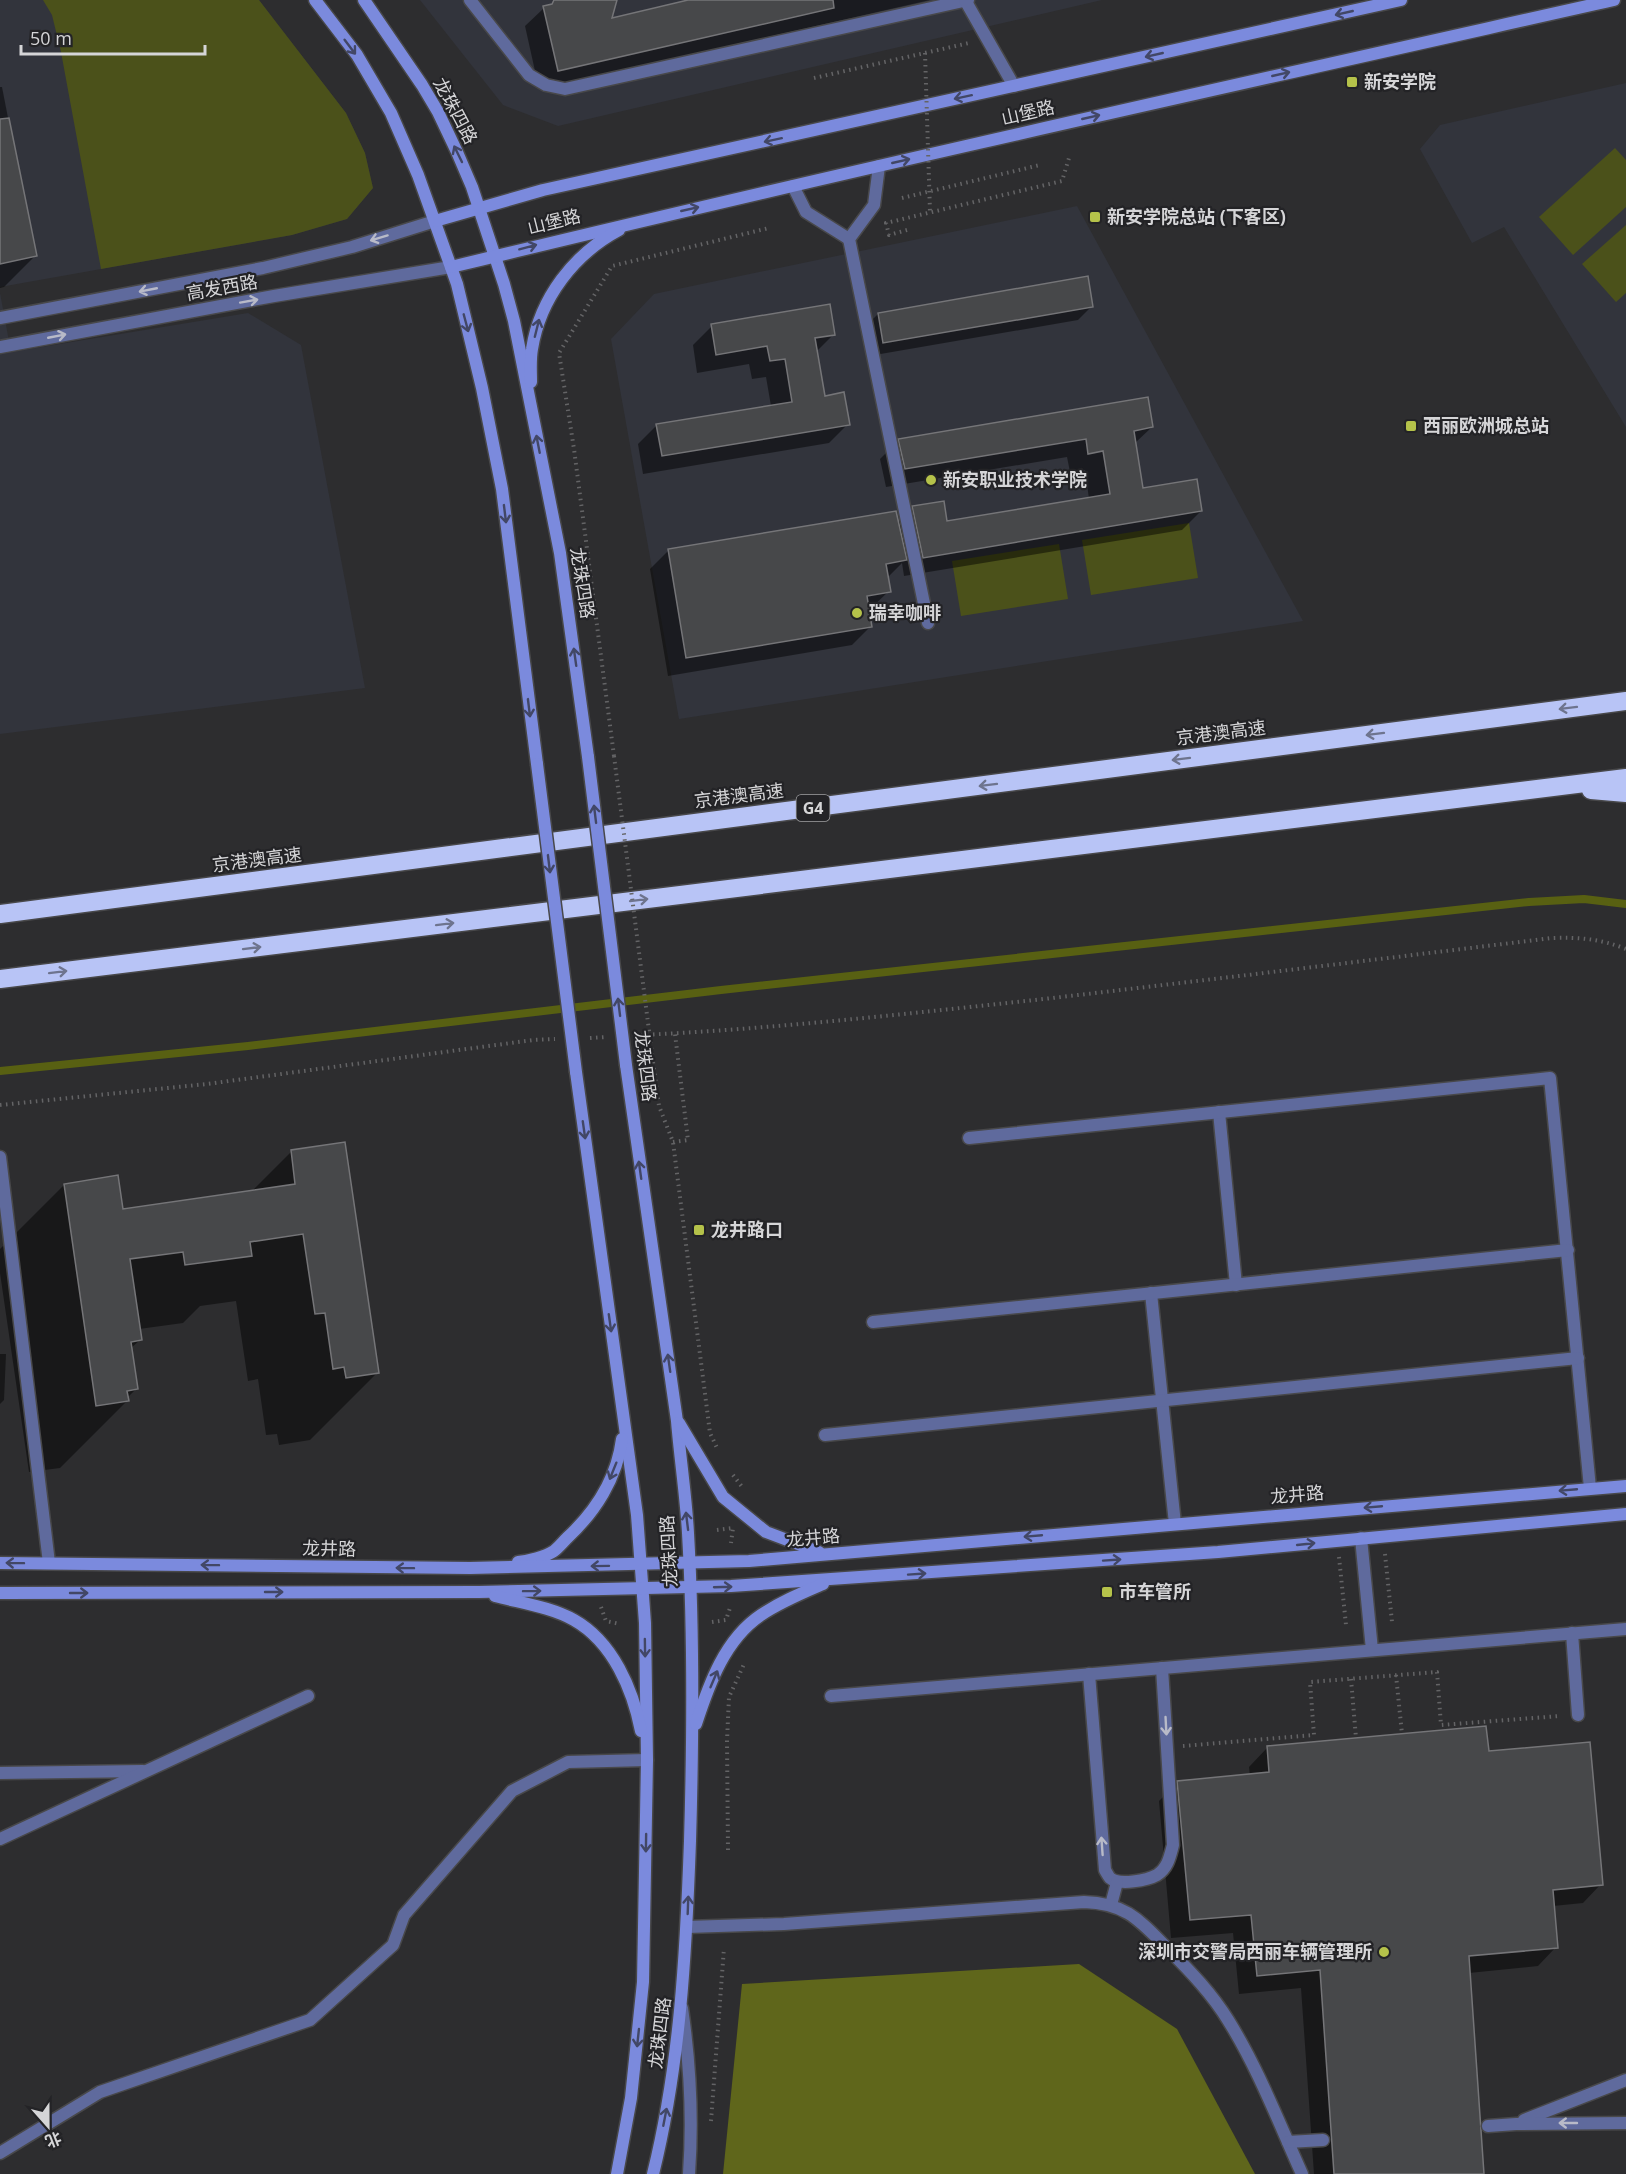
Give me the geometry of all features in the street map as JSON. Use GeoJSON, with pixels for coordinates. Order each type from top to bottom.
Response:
{"type":"FeatureCollection","features":[{"type":"Feature","properties":{"kind":"highway","name":"京港澳高速"},"geometry":{"type":"LineString","coordinates":[[0,915],[1626,701]]}},
{"type":"Feature","properties":{"kind":"highway"},"geometry":{"type":"LineString","coordinates":[[0,979],[1626,778]]}},
{"type":"Feature","properties":{"kind":"highway"},"geometry":{"type":"LineString","coordinates":[[1556,786],[1626,793]]}},
{"type":"Feature","properties":{"kind":"main road","name":"龙珠四路"},"geometry":{"type":"LineString","coordinates":[[315,0],[357,55],[374,82],[418,175],[457,284],[482,388],[502,489],[576,1072],[642,1565],[647,1760],[643,1982],[631,2098],[617,2174]]}},
{"type":"Feature","properties":{"kind":"main road","name":"龙珠四路"},"geometry":{"type":"LineString","coordinates":[[364,0],[402,53],[438,112],[479,209],[511,309],[560,553],[626,1065],[677,1420],[689,1563],[693,1733],[687,1927],[682,2006],[672,2080],[653,2174]]}},
{"type":"Feature","properties":{"kind":"main road","name":"山堡路"},"geometry":{"type":"LineString","coordinates":[[435,221],[543,190],[1401,0]]}},
{"type":"Feature","properties":{"kind":"main road","name":"山堡路"},"geometry":{"type":"LineString","coordinates":[[451,267],[633,222],[1063,123],[1614,0]]}},
{"type":"Feature","properties":{"kind":"main road"},"geometry":{"type":"LineString","coordinates":[[530,406],[531,350],[539,318],[553,290],[577,260],[604,238],[633,222]]}},
{"type":"Feature","properties":{"kind":"main road"},"geometry":{"type":"LineString","coordinates":[[470,1568],[525,1561],[554,1551],[582,1524],[600,1498],[614,1470],[622,1442],[623,1414]]}},
{"type":"Feature","properties":{"kind":"main road"},"geometry":{"type":"LineString","coordinates":[[677,1420],[714,1482],[730,1503],[766,1532],[826,1555]]}},
{"type":"Feature","properties":{"kind":"main road","name":"龙井路"},"geometry":{"type":"LineString","coordinates":[[0,1563],[470,1568],[749,1561],[1626,1486]]}},
{"type":"Feature","properties":{"kind":"main road"},"geometry":{"type":"LineString","coordinates":[[0,1593],[479,1592],[689,1588],[1218,1552],[1626,1514]]}},
{"type":"Feature","properties":{"kind":"main road"},"geometry":{"type":"LineString","coordinates":[[693,1733],[721,1663],[728,1649],[742,1631],[761,1615],[830,1580]]}},
{"type":"Feature","properties":{"kind":"main road"},"geometry":{"type":"LineString","coordinates":[[479,1592],[574,1620],[598,1639],[622,1674],[639,1721],[647,1760]]}},
{"type":"Feature","properties":{"kind":"street"},"geometry":{"type":"LineString","coordinates":[[470,0],[529,75],[546,85],[565,89],[966,0],[1014,86]]}},
{"type":"Feature","properties":{"kind":"street"},"geometry":{"type":"LineString","coordinates":[[849,239],[874,205],[879,166]]}},
{"type":"Feature","properties":{"kind":"street"},"geometry":{"type":"LineString","coordinates":[[793,186],[806,212],[849,239],[928,623]]}},
{"type":"Feature","properties":{"kind":"street","name":"高发西路"},"geometry":{"type":"LineString","coordinates":[[0,318],[273,266],[352,247],[435,221]]}},
{"type":"Feature","properties":{"kind":"street","name":"高发西路"},"geometry":{"type":"LineString","coordinates":[[0,347],[274,296],[451,267]]}},
{"type":"Feature","properties":{"kind":"street"},"geometry":{"type":"LineString","coordinates":[[969,1138],[1550,1078],[1590,1488]]}},
{"type":"Feature","properties":{"kind":"street"},"geometry":{"type":"LineString","coordinates":[[1219,1112],[1236,1285]]}},
{"type":"Feature","properties":{"kind":"street"},"geometry":{"type":"LineString","coordinates":[[0,1157],[49,1563]]}},
{"type":"Feature","properties":{"kind":"street"},"geometry":{"type":"LineString","coordinates":[[873,1322],[1568,1250]]}},
{"type":"Feature","properties":{"kind":"street"},"geometry":{"type":"LineString","coordinates":[[1151,1293],[1175,1524]]}},
{"type":"Feature","properties":{"kind":"street"},"geometry":{"type":"LineString","coordinates":[[825,1435],[1578,1358]]}},
{"type":"Feature","properties":{"kind":"street"},"geometry":{"type":"LineString","coordinates":[[1361,1538],[1372,1650]]}},
{"type":"Feature","properties":{"kind":"street"},"geometry":{"type":"LineString","coordinates":[[831,1696],[1626,1629]]}},
{"type":"Feature","properties":{"kind":"street"},"geometry":{"type":"LineString","coordinates":[[1572,1633],[1578,1715]]}},
{"type":"Feature","properties":{"kind":"street"},"geometry":{"type":"LineString","coordinates":[[1089,1674],[1103,1860],[1110,1878],[1117,1882],[1158,1875],[1169,1862],[1173,1845],[1162,1668]]}},
{"type":"Feature","properties":{"kind":"street"},"geometry":{"type":"LineString","coordinates":[[0,1839],[308,1696]]}},
{"type":"Feature","properties":{"kind":"street"},"geometry":{"type":"LineString","coordinates":[[0,2153],[100,2092],[310,2020],[393,1945],[404,1915],[512,1791],[568,1762],[647,1760]]}},
{"type":"Feature","properties":{"kind":"street"},"geometry":{"type":"LineString","coordinates":[[0,1773],[148,1771]]}},
{"type":"Feature","properties":{"kind":"street"},"geometry":{"type":"LineString","coordinates":[[1111,1905],[1117,1882]]}},
{"type":"Feature","properties":{"kind":"street"},"geometry":{"type":"LineString","coordinates":[[687,1927],[784,1924],[1084,1902],[1111,1905],[1135,1918],[1200,1981],[1228,2020],[1246,2052],[1302,2174]]}},
{"type":"Feature","properties":{"kind":"street"},"geometry":{"type":"LineString","coordinates":[[682,2006],[689,2052],[691,2138],[689,2174]]}},
{"type":"Feature","properties":{"kind":"street"},"geometry":{"type":"LineString","coordinates":[[1516,2124],[1626,2080]]}},
{"type":"Feature","properties":{"kind":"street"},"geometry":{"type":"LineString","coordinates":[[1488,2126],[1626,2123]]}},
{"type":"Feature","properties":{"kind":"street"},"geometry":{"type":"LineString","coordinates":[[1288,2142],[1323,2140]]}},
{"type":"Feature","properties":{"kind":"path"},"geometry":{"type":"LineString","coordinates":[[813,78],[974,41]]}},
{"type":"Feature","properties":{"kind":"path"},"geometry":{"type":"LineString","coordinates":[[925,52],[930,212]]}},
{"type":"Feature","properties":{"kind":"path"},"geometry":{"type":"LineString","coordinates":[[908,230],[889,235],[886,223],[1062,181],[1069,158]]}},
{"type":"Feature","properties":{"kind":"path"},"geometry":{"type":"LineString","coordinates":[[902,198],[1040,165]]}},
{"type":"Feature","properties":{"kind":"path"},"geometry":{"type":"LineString","coordinates":[[721,1455],[710,1433],[673,1142],[659,1106],[574,449],[559,353],[612,266],[769,228]]}},
{"type":"Feature","properties":{"kind":"path"},"geometry":{"type":"LineString","coordinates":[[639,1035],[738,1031],[882,1017],[1229,978],[1552,938],[1582,937],[1607,941],[1626,949]]}},
{"type":"Feature","properties":{"kind":"path"},"geometry":{"type":"LineString","coordinates":[[673,1142],[688,1140],[675,1034]]}},
{"type":"Feature","properties":{"kind":"path"},"geometry":{"type":"LineString","coordinates":[[580,1038],[615,1036]]}},
{"type":"Feature","properties":{"kind":"path"},"geometry":{"type":"LineString","coordinates":[[0,1105],[207,1084],[533,1040],[556,1039]]}},
{"type":"Feature","properties":{"kind":"path"},"geometry":{"type":"LineString","coordinates":[[731,1472],[748,1494]]}},
{"type":"Feature","properties":{"kind":"path"},"geometry":{"type":"LineString","coordinates":[[717,1530],[733,1528],[731,1543]]}},
{"type":"Feature","properties":{"kind":"path"},"geometry":{"type":"LineString","coordinates":[[1384,1536],[1392,1622]]}},
{"type":"Feature","properties":{"kind":"path"},"geometry":{"type":"LineString","coordinates":[[1337,1540],[1346,1625]]}},
{"type":"Feature","properties":{"kind":"path"},"geometry":{"type":"LineString","coordinates":[[712,1622],[726,1620],[731,1604]]}},
{"type":"Feature","properties":{"kind":"path"},"geometry":{"type":"LineString","coordinates":[[601,1607],[606,1621],[620,1624]]}},
{"type":"Feature","properties":{"kind":"path"},"geometry":{"type":"LineString","coordinates":[[728,1850],[729,1697],[746,1658]]}},
{"type":"Feature","properties":{"kind":"path"},"geometry":{"type":"LineString","coordinates":[[1167,1747],[1314,1735],[1310,1682],[1396,1675],[1437,1672],[1441,1725],[1578,1715]]}},
{"type":"Feature","properties":{"kind":"path"},"geometry":{"type":"LineString","coordinates":[[1396,1675],[1401,1734]]}},
{"type":"Feature","properties":{"kind":"path"},"geometry":{"type":"LineString","coordinates":[[1351,1679],[1356,1738]]}},
{"type":"Feature","properties":{"kind":"path"},"geometry":{"type":"LineString","coordinates":[[711,2127],[724,1948]]}},
{"type":"Feature","properties":{"kind":"shaded area"},"geometry":{"type":"Polygon","coordinates":[[[0,0],[259,0],[346,113],[365,153],[373,188],[347,219],[292,235],[0,287],[0,0]]]}},
{"type":"Feature","properties":{"kind":"shaded area"},"geometry":{"type":"Polygon","coordinates":[[[420,0],[1102,0],[558,126],[503,105],[420,0]]]}},
{"type":"Feature","properties":{"kind":"shaded area"},"geometry":{"type":"Polygon","coordinates":[[[1626,83],[1626,427],[1504,227],[1472,243],[1420,149],[1440,125],[1626,83]]]}},
{"type":"Feature","properties":{"kind":"shaded area","name":"新安职业技术学院"},"geometry":{"type":"Polygon","coordinates":[[[1077,206],[1303,621],[679,719],[611,339],[654,294],[1077,206]]]}},
{"type":"Feature","properties":{"kind":"shaded area"},"geometry":{"type":"Polygon","coordinates":[[[0,293],[11,352],[248,313],[301,345],[365,688],[0,734],[0,293]]]}},
{"type":"Feature","properties":{"kind":"green space"},"geometry":{"type":"Polygon","coordinates":[[[43,0],[259,0],[346,113],[365,153],[373,188],[347,219],[292,235],[101,269],[61,52],[52,15],[43,0]]]}},
{"type":"Feature","properties":{"kind":"green space"},"geometry":{"type":"Polygon","coordinates":[[[1615,148],[1626,160],[1626,207],[1573,255],[1539,217],[1615,148]]]}},
{"type":"Feature","properties":{"kind":"green space"},"geometry":{"type":"Polygon","coordinates":[[[1626,225],[1626,293],[1616,302],[1582,264],[1626,225]]]}},
{"type":"Feature","properties":{"kind":"green space"},"geometry":{"type":"Polygon","coordinates":[[[1189,523],[1198,578],[1091,595],[1082,540],[1189,523]]]}},
{"type":"Feature","properties":{"kind":"green space"},"geometry":{"type":"Polygon","coordinates":[[[1059,544],[1068,599],[961,616],[952,561],[1059,544]]]}},
{"type":"Feature","properties":{"kind":"green space"},"geometry":{"type":"Polygon","coordinates":[[[1079,1964],[1177,2029],[1255,2174],[723,2174],[742,1984],[1079,1964]]]}},
{"type":"Feature","properties":{"kind":"building"},"geometry":{"type":"Polygon","coordinates":[[[554,0],[617,0],[612,18],[688,0],[833,0],[834,8],[558,71],[543,6],[552,4],[554,0]]]}},
{"type":"Feature","properties":{"kind":"building"},"geometry":{"type":"Polygon","coordinates":[[[9,118],[37,256],[0,264],[0,119],[9,118]]]}},
{"type":"Feature","properties":{"kind":"building"},"geometry":{"type":"Polygon","coordinates":[[[1088,276],[1093,307],[883,343],[878,313],[1088,276]]]}},
{"type":"Feature","properties":{"kind":"building"},"geometry":{"type":"Polygon","coordinates":[[[830,304],[835,335],[815,338],[825,396],[844,392],[850,425],[662,456],[656,424],[792,402],[785,359],[770,361],[767,346],[716,355],[711,324],[830,304]]]}},
{"type":"Feature","properties":{"kind":"building"},"geometry":{"type":"Polygon","coordinates":[[[1148,397],[1153,427],[1134,431],[1143,488],[1197,479],[1202,511],[923,558],[912,506],[944,501],[947,521],[1110,494],[1103,451],[1088,454],[1086,439],[905,469],[898,439],[1148,397]]]}},
{"type":"Feature","properties":{"kind":"building"},"geometry":{"type":"Polygon","coordinates":[[[896,511],[907,560],[886,564],[891,592],[867,596],[872,627],[686,658],[668,549],[896,511]]]}},
{"type":"Feature","properties":{"kind":"building"},"geometry":{"type":"Polygon","coordinates":[[[345,1142],[379,1373],[346,1378],[344,1367],[333,1369],[325,1313],[315,1314],[303,1234],[250,1242],[252,1256],[185,1265],[183,1252],[130,1259],[142,1340],[131,1342],[138,1389],[127,1391],[129,1401],[96,1406],[64,1184],[118,1175],[123,1209],[295,1184],[291,1150],[345,1142]]]}},
{"type":"Feature","properties":{"kind":"building","name":"深圳市交警局西丽车辆管理所"},"geometry":{"type":"Polygon","coordinates":[[[1486,1726],[1489,1751],[1590,1742],[1603,1885],[1553,1890],[1558,1948],[1469,1956],[1484,2174],[1334,2174],[1320,1970],[1257,1976],[1251,1915],[1190,1920],[1177,1781],[1269,1772],[1267,1746],[1486,1726]]]}},
{"type":"Feature","properties":{"kind":"waterway"},"geometry":{"type":"LineString","coordinates":[[0,1071],[248,1046],[721,990],[1529,902],[1584,899],[1626,904]]}},
{"type":"Feature","properties":{"kind":"place","name":"新安学院"},"geometry":{"type":"Point","coordinates":[1352,82]}},
{"type":"Feature","properties":{"kind":"place","name":"新安学院总站 (下客区)"},"geometry":{"type":"Point","coordinates":[1095,217]}},
{"type":"Feature","properties":{"kind":"place","name":"西丽欧洲城总站"},"geometry":{"type":"Point","coordinates":[1411,426]}},
{"type":"Feature","properties":{"kind":"place","name":"新安职业技术学院"},"geometry":{"type":"Point","coordinates":[931,480]}},
{"type":"Feature","properties":{"kind":"place","name":"瑞幸咖啡"},"geometry":{"type":"Point","coordinates":[857,613]}},
{"type":"Feature","properties":{"kind":"place","name":"龙井路口"},"geometry":{"type":"Point","coordinates":[699,1230]}},
{"type":"Feature","properties":{"kind":"place","name":"市车管所"},"geometry":{"type":"Point","coordinates":[1107,1592]}},
{"type":"Feature","properties":{"kind":"place","name":"深圳市交警局西丽车辆管理所"},"geometry":{"type":"Point","coordinates":[1384,1952]}}]}
